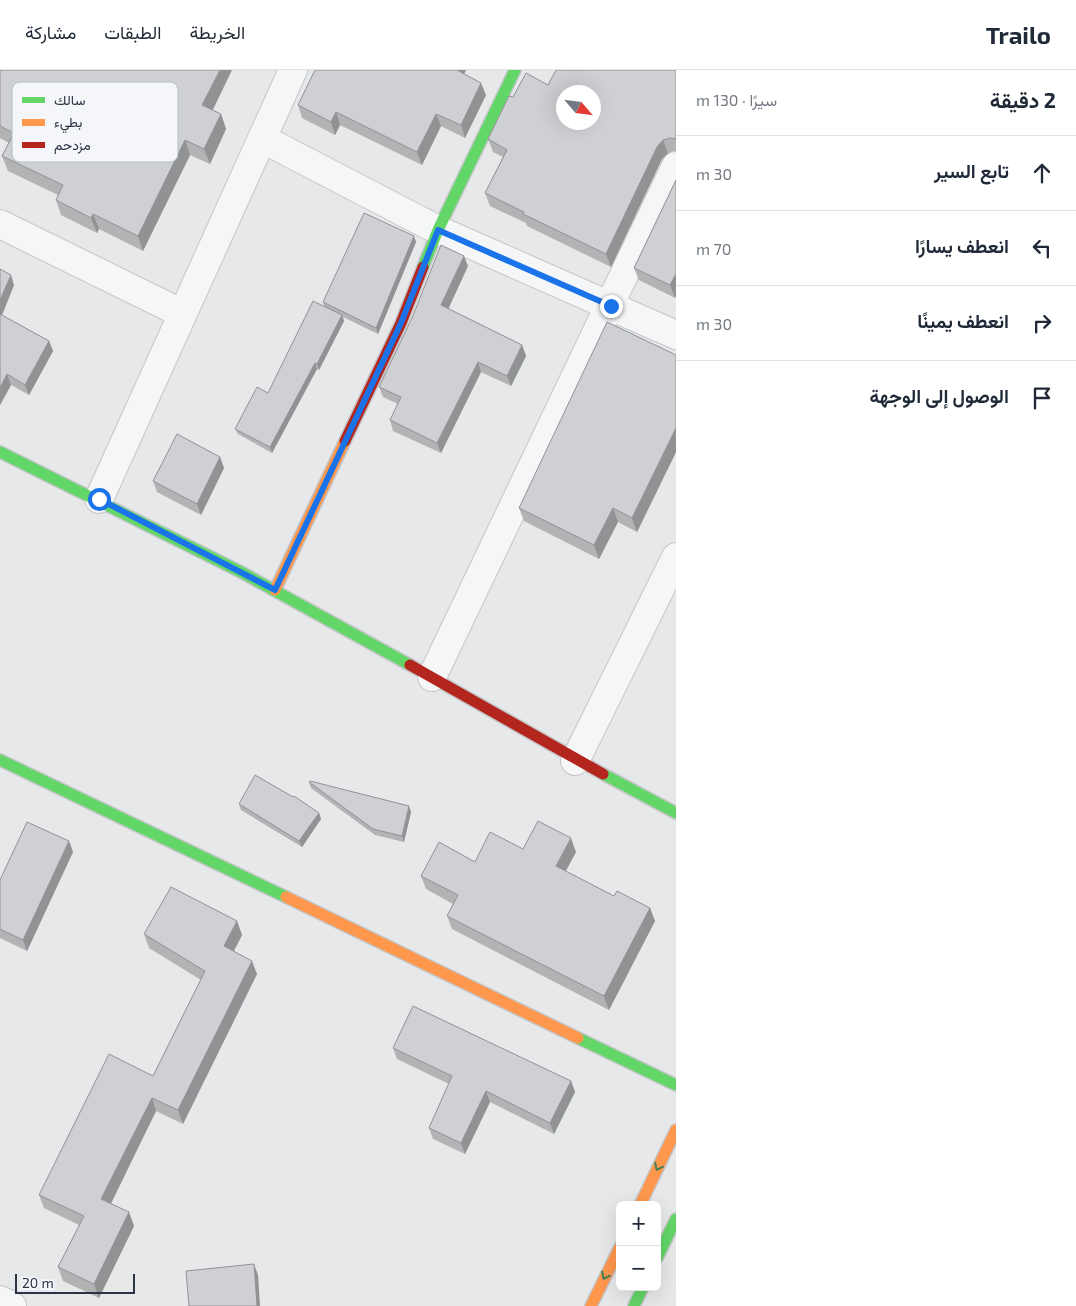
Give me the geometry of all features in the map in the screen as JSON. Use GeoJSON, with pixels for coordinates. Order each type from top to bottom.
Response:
{"type":"FeatureCollection","features":[{"type":"Feature","properties":{"kind":"street"},"geometry":{"type":"LineString","coordinates":[[99,499],[181,314],[263,139],[293,70]]}},
{"type":"Feature","properties":{"kind":"street"},"geometry":{"type":"LineString","coordinates":[[275,590],[401,323],[438,230],[515,70]]}},
{"type":"Feature","properties":{"kind":"street"},"geometry":{"type":"LineString","coordinates":[[263,139],[438,230],[676,335]]}},
{"type":"Feature","properties":{"kind":"street"},"geometry":{"type":"LineString","coordinates":[[432,677],[611,306],[676,166]]}},
{"type":"Feature","properties":{"kind":"street"},"geometry":{"type":"LineString","coordinates":[[0,224],[181,314]]}},
{"type":"Feature","properties":{"kind":"street"},"geometry":{"type":"LineString","coordinates":[[0,452],[99,499],[275,590],[432,677],[575,760],[676,813]]}},
{"type":"Feature","properties":{"kind":"street"},"geometry":{"type":"LineString","coordinates":[[575,760],[676,557]]}},
{"type":"Feature","properties":{"kind":"street"},"geometry":{"type":"LineString","coordinates":[[0,760],[676,1085]]}},
{"type":"Feature","properties":{"kind":"street"},"geometry":{"type":"LineString","coordinates":[[642,1201],[676,1130]]}},
{"type":"Feature","properties":{"kind":"street"},"geometry":{"type":"LineString","coordinates":[[661,1250],[676,1219]]}},
{"type":"Feature","properties":{"kind":"street"},"geometry":{"type":"LineString","coordinates":[[591,1306],[616,1255]]}},
{"type":"Feature","properties":{"kind":"street"},"geometry":{"type":"LineString","coordinates":[[634,1306],[641,1291]]}},
{"type":"Feature","properties":{"kind":"street"},"geometry":{"type":"LineString","coordinates":[[0,1300],[12,1306]]}},
{"type":"Feature","properties":{"kind":"building"},"geometry":{"type":"Polygon","coordinates":[[[0,70],[220,70],[202,105],[221,114],[204,149],[185,140],[178,154],[178,82],[12,82],[12,132],[0,126],[0,70]]]}},
{"type":"Feature","properties":{"kind":"building"},"geometry":{"type":"Polygon","coordinates":[[[315,70],[457,70],[481,83],[461,125],[436,114],[417,152],[336,112],[331,122],[298,105],[315,70]]]}},
{"type":"Feature","properties":{"kind":"building"},"geometry":{"type":"Polygon","coordinates":[[[556,70],[676,70],[676,139],[663,140],[657,147],[606,254],[523,214],[524,212],[485,193],[507,150],[488,139],[509,96],[513,97],[526,73],[548,85],[556,70]]]}},
{"type":"Feature","properties":{"kind":"building"},"geometry":{"type":"Polygon","coordinates":[[[12,137],[12,161],[2,156],[12,137]]]}},
{"type":"Feature","properties":{"kind":"building"},"geometry":{"type":"Polygon","coordinates":[[[15,162],[174,162],[138,236],[93,214],[91,218],[56,200],[63,185],[15,162]]]}},
{"type":"Feature","properties":{"kind":"building"},"geometry":{"type":"Polygon","coordinates":[[[676,180],[676,274],[670,285],[634,268],[676,180]]]}},
{"type":"Feature","properties":{"kind":"building"},"geometry":{"type":"Polygon","coordinates":[[[364,213],[414,236],[376,328],[323,302],[364,213]]]}},
{"type":"Feature","properties":{"kind":"building"},"geometry":{"type":"Polygon","coordinates":[[[441,245],[464,256],[441,305],[522,345],[507,376],[478,362],[437,443],[390,420],[401,397],[379,387],[412,318],[441,245]]]}},
{"type":"Feature","properties":{"kind":"building"},"geometry":{"type":"Polygon","coordinates":[[[0,269],[11,275],[0,300],[0,269]]]}},
{"type":"Feature","properties":{"kind":"building"},"geometry":{"type":"Polygon","coordinates":[[[313,301],[342,315],[317,364],[315,363],[270,447],[235,429],[257,387],[268,393],[313,301]]]}},
{"type":"Feature","properties":{"kind":"building"},"geometry":{"type":"Polygon","coordinates":[[[0,314],[49,341],[25,385],[7,374],[0,388],[0,314]]]}},
{"type":"Feature","properties":{"kind":"building"},"geometry":{"type":"Polygon","coordinates":[[[607,322],[676,355],[676,428],[632,518],[613,508],[594,545],[519,508],[607,322]]]}},
{"type":"Feature","properties":{"kind":"building"},"geometry":{"type":"Polygon","coordinates":[[[177,434],[220,457],[197,504],[153,481],[177,434]]]}},
{"type":"Feature","properties":{"kind":"building"},"geometry":{"type":"Polygon","coordinates":[[[255,775],[294,796],[319,813],[299,841],[239,804],[255,775]]]}},
{"type":"Feature","properties":{"kind":"building"},"geometry":{"type":"Polygon","coordinates":[[[310,781],[409,806],[402,836],[373,829],[310,781]]]}},
{"type":"Feature","properties":{"kind":"building"},"geometry":{"type":"Polygon","coordinates":[[[538,821],[571,838],[556,866],[614,896],[617,891],[650,908],[604,996],[447,916],[458,895],[421,876],[439,842],[475,862],[490,832],[523,849],[538,821]]]}},
{"type":"Feature","properties":{"kind":"building"},"geometry":{"type":"Polygon","coordinates":[[[27,822],[69,841],[23,940],[0,929],[0,880],[27,822]]]}},
{"type":"Feature","properties":{"kind":"building"},"geometry":{"type":"Polygon","coordinates":[[[171,887],[237,921],[224,946],[252,961],[178,1110],[152,1098],[101,1199],[129,1212],[94,1284],[58,1267],[84,1216],[39,1195],[109,1054],[153,1076],[205,971],[144,934],[171,887]]]}},
{"type":"Feature","properties":{"kind":"building"},"geometry":{"type":"Polygon","coordinates":[[[413,1006],[571,1081],[550,1123],[486,1091],[461,1143],[429,1128],[452,1076],[393,1048],[413,1006]]]}},
{"type":"Feature","properties":{"kind":"building"},"geometry":{"type":"Polygon","coordinates":[[[254,1264],[257,1306],[189,1306],[186,1271],[254,1264]]]}},
{"type":"Feature","properties":{"kind":"traffic: fast"},"geometry":{"type":"LineString","coordinates":[[423,267],[438,230],[515,70]]}},
{"type":"Feature","properties":{"kind":"traffic: fast"},"geometry":{"type":"LineString","coordinates":[[0,452],[241,572],[410,665]]}},
{"type":"Feature","properties":{"kind":"traffic: fast"},"geometry":{"type":"LineString","coordinates":[[0,760],[286,897]]}},
{"type":"Feature","properties":{"kind":"traffic: fast"},"geometry":{"type":"LineString","coordinates":[[603,774],[676,813]]}},
{"type":"Feature","properties":{"kind":"traffic: fast"},"geometry":{"type":"LineString","coordinates":[[578,1038],[676,1085]]}},
{"type":"Feature","properties":{"kind":"traffic: fast"},"geometry":{"type":"LineString","coordinates":[[661,1250],[676,1219]]}},
{"type":"Feature","properties":{"kind":"traffic: fast"},"geometry":{"type":"LineString","coordinates":[[634,1306],[641,1291]]}},
{"type":"Feature","properties":{"kind":"traffic: slow"},"geometry":{"type":"LineString","coordinates":[[275,590],[345,441]]}},
{"type":"Feature","properties":{"kind":"traffic: slow"},"geometry":{"type":"LineString","coordinates":[[286,897],[578,1038]]}},
{"type":"Feature","properties":{"kind":"traffic: slow"},"geometry":{"type":"LineString","coordinates":[[642,1201],[676,1130]]}},
{"type":"Feature","properties":{"kind":"traffic: slow"},"geometry":{"type":"LineString","coordinates":[[591,1306],[616,1255]]}},
{"type":"Feature","properties":{"kind":"traffic: jam"},"geometry":{"type":"LineString","coordinates":[[345,441],[401,323],[423,267]]}},
{"type":"Feature","properties":{"kind":"traffic: jam"},"geometry":{"type":"LineString","coordinates":[[410,665],[603,774]]}},
{"type":"Feature","properties":{"kind":"route"},"geometry":{"type":"LineString","coordinates":[[99,499],[275,590],[401,323],[438,230],[611,306]]}}]}
